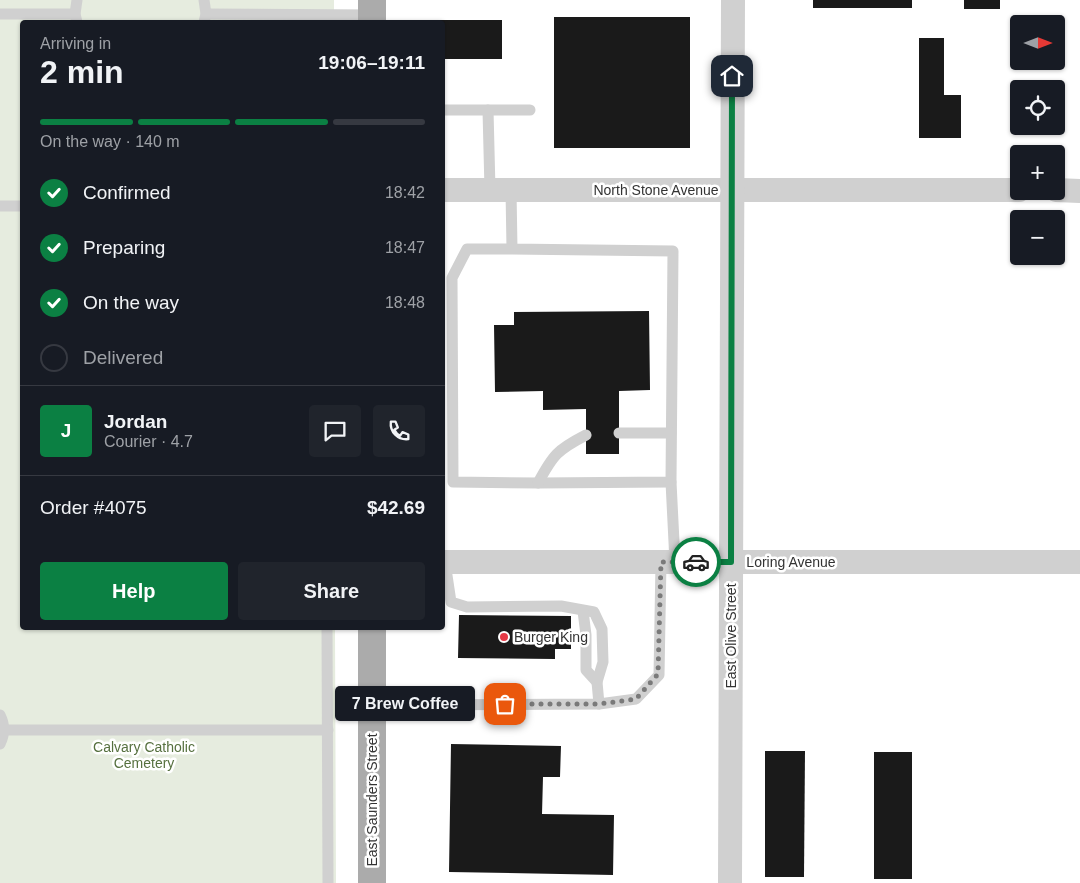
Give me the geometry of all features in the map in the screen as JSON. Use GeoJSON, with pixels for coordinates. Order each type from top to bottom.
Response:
{"type":"FeatureCollection","features":[{"type":"Feature","properties":{"kind":"main road","name":"East Saunders Street"},"geometry":{"type":"LineString","coordinates":[[372,630],[372,883]]}},
{"type":"Feature","properties":{"kind":"street","name":"East Olive Street"},"geometry":{"type":"LineString","coordinates":[[730,883],[733,0]]}},
{"type":"Feature","properties":{"kind":"street","name":"North Stone Avenue"},"geometry":{"type":"LineString","coordinates":[[445,190],[1010,190]]}},
{"type":"Feature","properties":{"kind":"street"},"geometry":{"type":"LineString","coordinates":[[1065,190],[1080,190]]}},
{"type":"Feature","properties":{"kind":"street","name":"Loring Avenue"},"geometry":{"type":"LineString","coordinates":[[445,562],[1080,562]]}},
{"type":"Feature","properties":{"kind":"lane"},"geometry":{"type":"LineString","coordinates":[[0,14],[76,18],[77,0]]}},
{"type":"Feature","properties":{"kind":"lane"},"geometry":{"type":"LineString","coordinates":[[204,0],[205,18],[266,18],[372,12]]}},
{"type":"Feature","properties":{"kind":"lane"},"geometry":{"type":"LineString","coordinates":[[445,110],[530,110]]}},
{"type":"Feature","properties":{"kind":"lane"},"geometry":{"type":"LineString","coordinates":[[488,110],[512,249]]}},
{"type":"Feature","properties":{"kind":"lane"},"geometry":{"type":"LineString","coordinates":[[0,206],[20,206]]}},
{"type":"Feature","properties":{"kind":"lane"},"geometry":{"type":"LineString","coordinates":[[372,705],[599,704],[636,699],[658,674],[668,562],[672,482],[673,251],[467,250],[452,278],[447,424],[453,482],[672,482]]}},
{"type":"Feature","properties":{"kind":"lane"},"geometry":{"type":"LineString","coordinates":[[620,434],[672,433]]}},
{"type":"Feature","properties":{"kind":"lane"},"geometry":{"type":"LineString","coordinates":[[538,483],[549,462],[562,448],[586,434]]}},
{"type":"Feature","properties":{"kind":"lane"},"geometry":{"type":"LineString","coordinates":[[445,568],[451,602],[467,607],[561,606],[594,612],[602,629],[603,662],[597,682],[599,704]]}},
{"type":"Feature","properties":{"kind":"lane"},"geometry":{"type":"LineString","coordinates":[[583,611],[586,635],[586,670],[597,682]]}},
{"type":"Feature","properties":{"kind":"lane"},"geometry":{"type":"LineString","coordinates":[[327,630],[328,883]]}},
{"type":"Feature","properties":{"kind":"lane"},"geometry":{"type":"LineString","coordinates":[[0,715],[4,730],[0,744]]}},
{"type":"Feature","properties":{"kind":"lane"},"geometry":{"type":"LineString","coordinates":[[4,730],[328,730]]}},
{"type":"Feature","properties":{"kind":"green space","name":"Calvary Catholic Cemetery"},"geometry":{"type":"Polygon","coordinates":[[[0,0],[334,0],[334,20],[20,20],[20,630],[335,630],[336,883],[0,883],[0,0]]]}},
{"type":"Feature","properties":{"kind":"building"},"geometry":{"type":"Polygon","coordinates":[[[813,0],[912,0],[912,8],[813,8],[813,0]]]}},
{"type":"Feature","properties":{"kind":"building"},"geometry":{"type":"Polygon","coordinates":[[[964,0],[1000,0],[1000,9],[964,9],[964,0]]]}},
{"type":"Feature","properties":{"kind":"building"},"geometry":{"type":"Polygon","coordinates":[[[554,17],[690,17],[690,148],[554,148],[554,17]]]}},
{"type":"Feature","properties":{"kind":"building"},"geometry":{"type":"Polygon","coordinates":[[[445,20],[502,20],[502,59],[445,59],[445,20]]]}},
{"type":"Feature","properties":{"kind":"building"},"geometry":{"type":"Polygon","coordinates":[[[919,38],[944,38],[944,95],[961,95],[961,138],[919,138],[919,38]]]}},
{"type":"Feature","properties":{"kind":"building"},"geometry":{"type":"Polygon","coordinates":[[[649,311],[650,390],[619,391],[619,454],[586,454],[586,409],[543,410],[543,391],[495,392],[494,325],[514,325],[514,312],[649,311]]]}},
{"type":"Feature","properties":{"kind":"building"},"geometry":{"type":"Polygon","coordinates":[[[459,615],[571,616],[571,649],[555,649],[555,659],[458,658],[459,615]]]}},
{"type":"Feature","properties":{"kind":"building"},"geometry":{"type":"Polygon","coordinates":[[[451,744],[561,746],[560,777],[543,777],[542,814],[614,815],[613,875],[449,872],[451,744]]]}},
{"type":"Feature","properties":{"kind":"building"},"geometry":{"type":"Polygon","coordinates":[[[765,751],[805,751],[804,877],[765,877],[765,751]]]}},
{"type":"Feature","properties":{"kind":"building"},"geometry":{"type":"Polygon","coordinates":[[[874,752],[912,752],[912,879],[874,879],[874,752]]]}},
{"type":"Feature","properties":{"kind":"way so far"},"geometry":{"type":"LineString","coordinates":[[505,704],[599,704],[636,699],[658,674],[661,562],[696,562]]}},
{"type":"Feature","properties":{"kind":"place","name":"Burger King"},"geometry":{"type":"Point","coordinates":[504,637]}},
{"type":"Feature","properties":{"kind":"place","name":"7 Brew Coffee"},"geometry":{"type":"Point","coordinates":[505,704]}},
{"type":"Feature","properties":{"kind":"route"},"geometry":{"type":"LineString","coordinates":[[696,562],[731,562],[732,76]]}}]}
